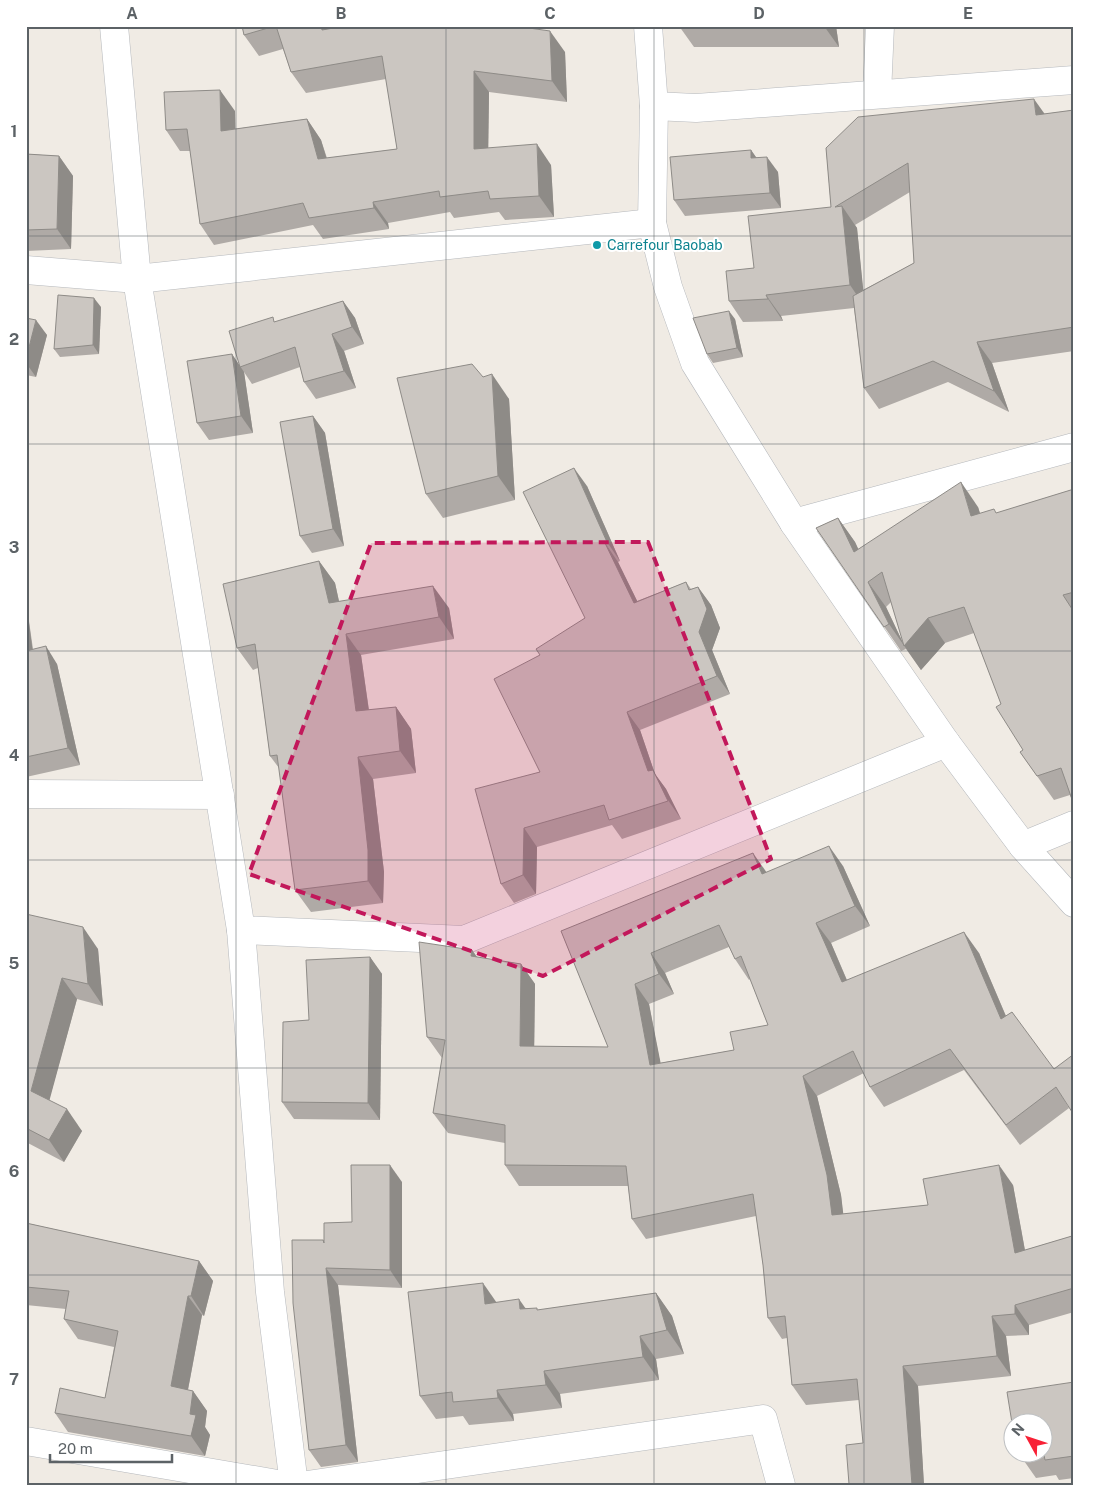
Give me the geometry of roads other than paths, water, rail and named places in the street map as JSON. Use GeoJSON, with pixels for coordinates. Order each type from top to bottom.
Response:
{"type":"FeatureCollection","features":[{"type":"Feature","properties":{"kind":"street"},"geometry":{"type":"LineString","coordinates":[[114,26],[137,279],[241,930],[270,1292],[294,1485]]}},
{"type":"Feature","properties":{"kind":"street"},"geometry":{"type":"LineString","coordinates":[[648,26],[654,106],[652,223],[668,287],[694,363],[794,524],[946,743],[1023,846],[1074,903]]}},
{"type":"Feature","properties":{"kind":"street"},"geometry":{"type":"LineString","coordinates":[[877,94],[880,26]]}},
{"type":"Feature","properties":{"kind":"street"},"geometry":{"type":"LineString","coordinates":[[654,106],[696,108],[1074,80]]}},
{"type":"Feature","properties":{"kind":"street"},"geometry":{"type":"LineString","coordinates":[[26,270],[137,279],[652,223]]}},
{"type":"Feature","properties":{"kind":"street"},"geometry":{"type":"LineString","coordinates":[[794,524],[1074,447]]}},
{"type":"Feature","properties":{"kind":"street"},"geometry":{"type":"LineString","coordinates":[[241,930],[464,940],[946,743]]}},
{"type":"Feature","properties":{"kind":"street"},"geometry":{"type":"LineString","coordinates":[[26,794],[220,795]]}},
{"type":"Feature","properties":{"kind":"street"},"geometry":{"type":"LineString","coordinates":[[1023,846],[1074,825]]}},
{"type":"Feature","properties":{"kind":"street"},"geometry":{"type":"LineString","coordinates":[[307,1485],[763,1419],[781,1485]]}},
{"type":"Feature","properties":{"kind":"street"},"geometry":{"type":"LineString","coordinates":[[26,1441],[283,1485]]}},
{"type":"Feature","properties":{"kind":"place","name":"Carrefour Baobab"},"geometry":{"type":"Point","coordinates":[597,245]}}]}
